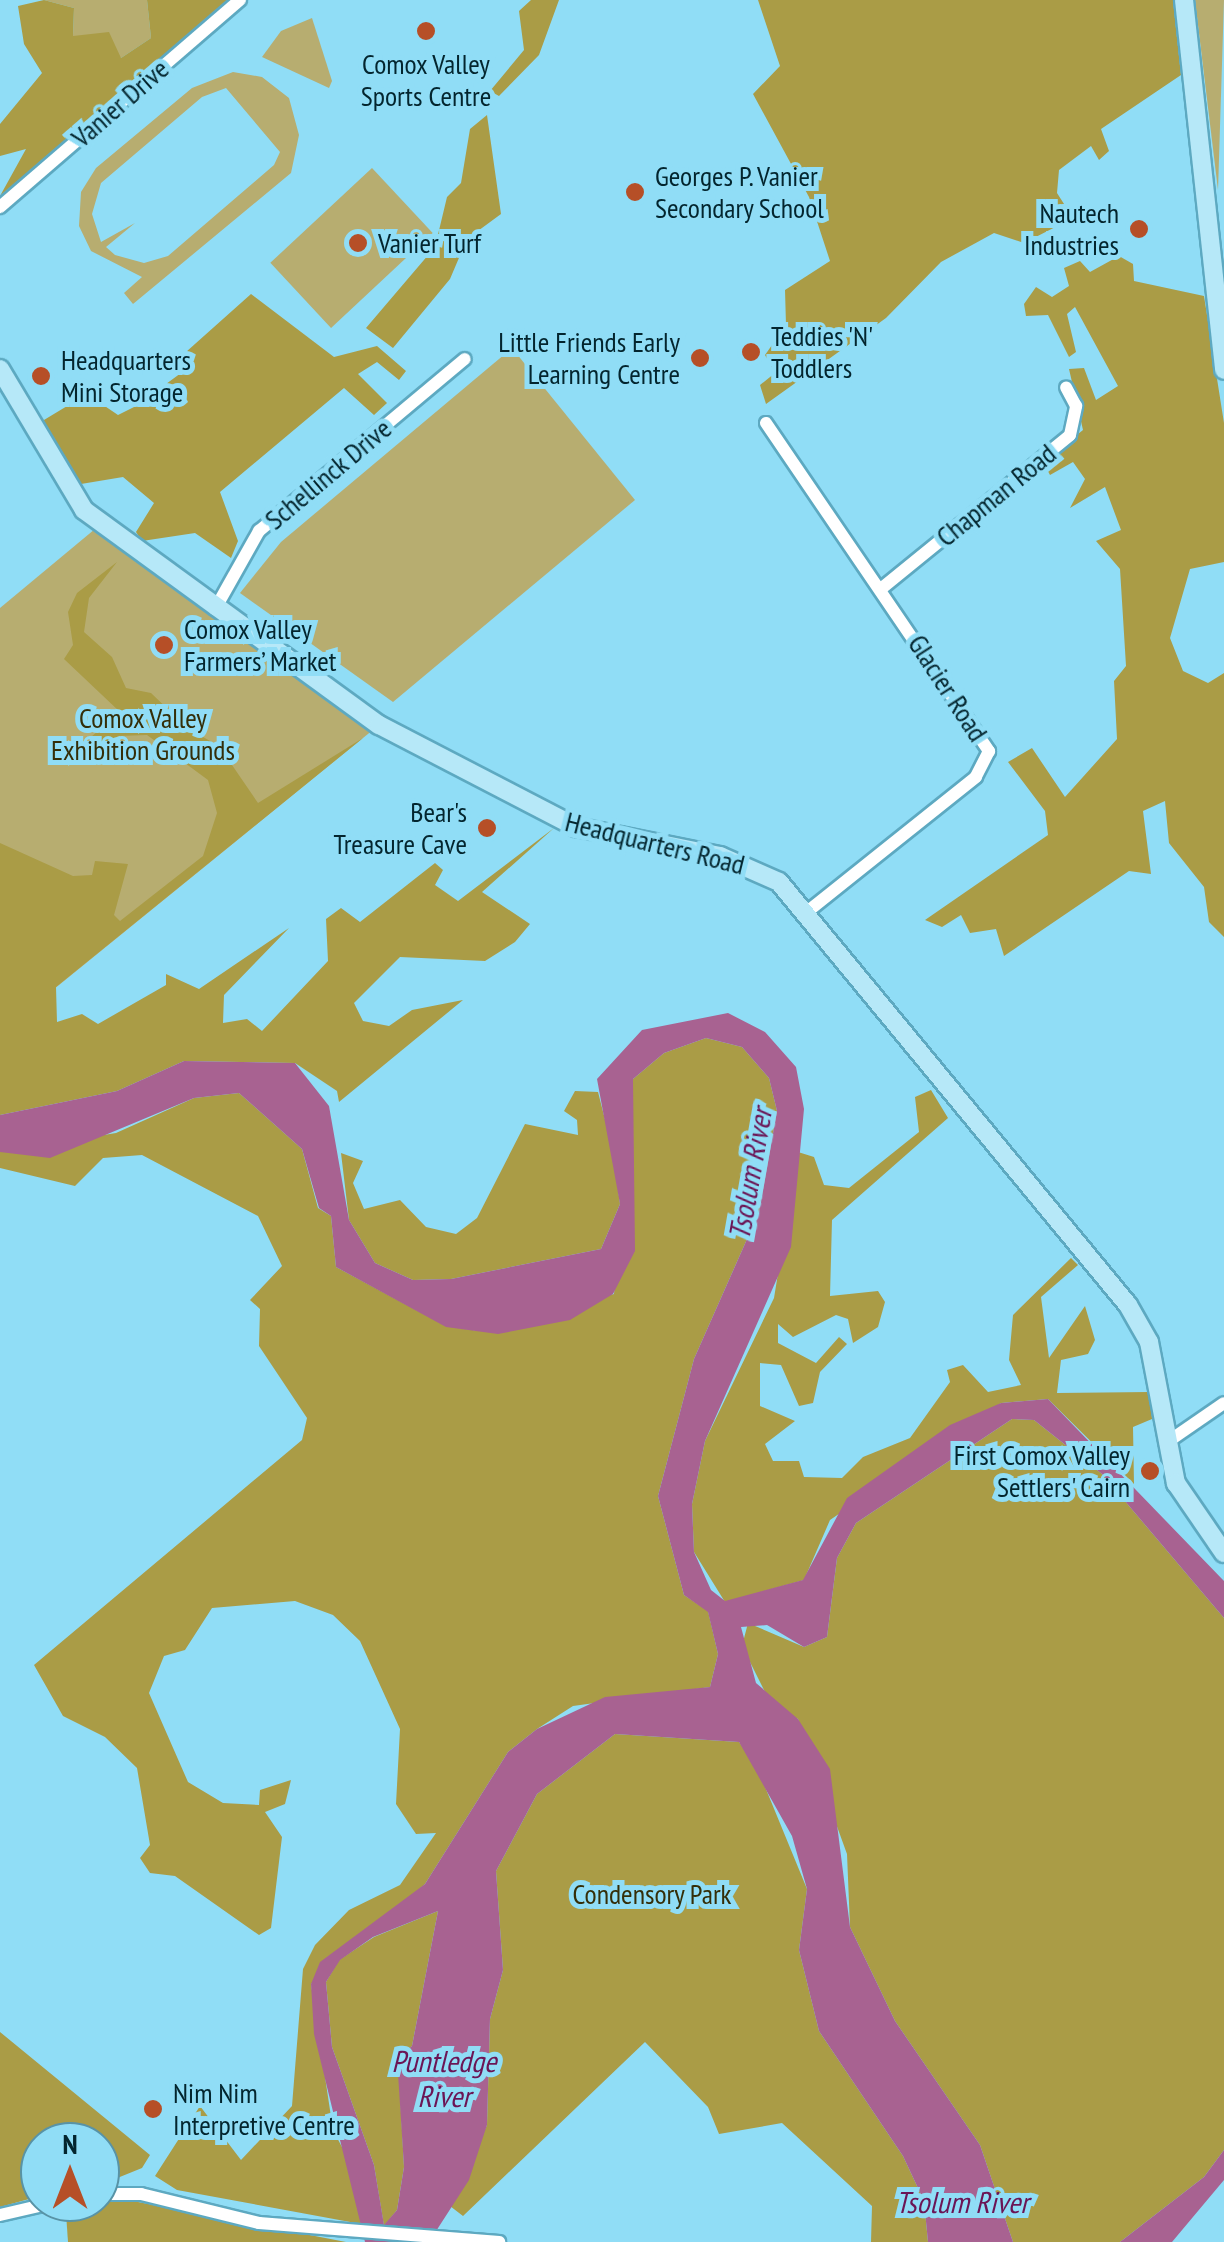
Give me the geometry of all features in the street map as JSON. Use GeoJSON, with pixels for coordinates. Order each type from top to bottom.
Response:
{"type":"FeatureCollection","features":[{"type":"Feature","properties":{"kind":"main road"},"geometry":{"type":"LineString","coordinates":[[1184,0],[1224,370]]}},
{"type":"Feature","properties":{"kind":"main road","name":"Headquarters Road"},"geometry":{"type":"LineString","coordinates":[[0,369],[84,510],[216,609],[488,789],[576,827],[754,867],[807,912],[927,1072],[1128,1304],[1149,1342],[1166,1443],[1188,1509],[1224,1553]]}},
{"type":"Feature","properties":{"kind":"street","name":"Vanier Drive"},"geometry":{"type":"LineString","coordinates":[[0,207],[240,0]]}},
{"type":"Feature","properties":{"kind":"street","name":"Schellinck Drive"},"geometry":{"type":"LineString","coordinates":[[216,609],[259,531],[465,359]]}},
{"type":"Feature","properties":{"kind":"street","name":"Chapman Road"},"geometry":{"type":"LineString","coordinates":[[882,588],[1070,435],[1076,406],[1066,387]]}},
{"type":"Feature","properties":{"kind":"street","name":"Glacier Road"},"geometry":{"type":"LineString","coordinates":[[766,423],[882,588],[989,752],[976,777],[807,912]]}},
{"type":"Feature","properties":{"kind":"street"},"geometry":{"type":"LineString","coordinates":[[1166,1443],[1224,1404]]}},
{"type":"Feature","properties":{"kind":"street"},"geometry":{"type":"LineString","coordinates":[[120,2197],[311,2225],[499,2242]]}},
{"type":"Feature","properties":{"kind":"green space"},"geometry":{"type":"Polygon","coordinates":[[[44,0],[147,0],[151,38],[121,58],[73,36],[74,8],[44,0]]]}},
{"type":"Feature","properties":{"kind":"green space"},"geometry":{"type":"Polygon","coordinates":[[[44,0],[74,8],[73,36],[109,32],[121,58],[151,38],[147,0],[233,0],[0,196],[26,149],[0,156],[0,124],[42,73],[24,44],[18,6],[44,0]]]}},
{"type":"Feature","properties":{"kind":"green space"},"geometry":{"type":"Polygon","coordinates":[[[531,0],[559,0],[539,55],[499,96],[490,91],[524,50],[519,11],[531,0]]]}},
{"type":"Feature","properties":{"kind":"green space"},"geometry":{"type":"Polygon","coordinates":[[[758,0],[1173,0],[1181,75],[1101,129],[1109,151],[1099,160],[1091,146],[1059,170],[1057,193],[1073,218],[1024,243],[994,233],[941,262],[886,318],[766,404],[760,385],[775,373],[765,355],[786,325],[785,290],[830,261],[809,197],[753,94],[780,66],[758,0]]]}},
{"type":"Feature","properties":{"kind":"green space"},"geometry":{"type":"Polygon","coordinates":[[[1195,0],[1224,0],[1218,190],[1195,0]]]}},
{"type":"Feature","properties":{"kind":"green space"},"geometry":{"type":"Polygon","coordinates":[[[312,18],[332,81],[329,88],[262,57],[281,31],[312,18]]]}},
{"type":"Feature","properties":{"kind":"green space"},"geometry":{"type":"Polygon","coordinates":[[[233,72],[262,77],[289,98],[299,135],[291,173],[133,304],[124,293],[142,277],[91,251],[79,226],[81,192],[96,168],[192,88],[233,72]],[[226,88],[202,97],[101,183],[92,214],[101,242],[135,223],[106,247],[115,255],[144,263],[168,256],[274,165],[280,152],[226,88]]]}},
{"type":"Feature","properties":{"kind":"green space"},"geometry":{"type":"Polygon","coordinates":[[[487,115],[501,214],[467,239],[450,279],[393,348],[366,328],[435,247],[447,197],[461,183],[470,129],[487,115]]]}},
{"type":"Feature","properties":{"kind":"green space","name":"Vanier Turf"},"geometry":{"type":"Polygon","coordinates":[[[372,168],[433,233],[331,328],[270,263],[372,168]]]}},
{"type":"Feature","properties":{"kind":"green space"},"geometry":{"type":"Polygon","coordinates":[[[1119,256],[1133,264],[1134,281],[1204,296],[1224,423],[1224,562],[1190,569],[1170,638],[1183,671],[1208,683],[1224,673],[1224,937],[1209,922],[1204,887],[1169,843],[1165,801],[1143,811],[1151,874],[1129,871],[1004,956],[996,929],[970,933],[961,915],[942,927],[925,920],[1048,835],[1045,811],[1008,762],[1032,748],[1065,797],[1117,739],[1114,681],[1126,666],[1120,569],[1096,541],[1121,530],[1105,487],[1070,508],[1085,479],[1073,462],[1050,475],[1043,462],[1083,430],[1069,369],[1084,368],[1096,400],[1118,386],[1075,307],[1067,314],[1076,352],[1069,357],[1048,315],[1026,316],[1024,304],[1036,287],[1052,297],[1069,286],[1064,268],[1080,261],[1090,272],[1119,256]]]}},
{"type":"Feature","properties":{"kind":"green space"},"geometry":{"type":"Polygon","coordinates":[[[251,294],[334,357],[377,346],[406,371],[399,380],[377,362],[358,374],[387,403],[374,415],[344,388],[220,492],[238,541],[231,558],[195,533],[142,541],[136,532],[154,503],[123,477],[75,485],[39,423],[87,394],[118,415],[136,406],[181,373],[186,352],[251,294]]]}},
{"type":"Feature","properties":{"kind":"green space"},"geometry":{"type":"Polygon","coordinates":[[[512,348],[635,500],[393,702],[240,593],[281,542],[512,348]]]}},
{"type":"Feature","properties":{"kind":"green space","name":"Comox Valley Exhibition Grounds"},"geometry":{"type":"Polygon","coordinates":[[[101,524],[379,725],[0,1033],[0,608],[101,524]]]}},
{"type":"Feature","properties":{"kind":"green space"},"geometry":{"type":"Polygon","coordinates":[[[117,562],[89,598],[84,632],[112,657],[126,688],[151,693],[175,716],[199,713],[203,737],[219,746],[258,803],[363,738],[56,987],[57,1022],[82,1014],[98,1024],[166,985],[166,974],[199,989],[289,928],[224,995],[223,1023],[247,1019],[262,1031],[328,961],[326,919],[341,908],[360,922],[435,863],[443,870],[435,885],[458,901],[554,828],[482,892],[530,924],[515,942],[485,961],[400,957],[354,1003],[363,1021],[389,1026],[412,1010],[463,1000],[339,1102],[337,1091],[295,1063],[184,1061],[117,1091],[0,1115],[0,843],[73,876],[92,875],[95,861],[128,864],[114,915],[120,921],[203,856],[217,813],[208,780],[147,735],[118,736],[109,750],[91,737],[120,712],[64,659],[73,645],[68,612],[77,593],[117,562]]]}},
{"type":"Feature","properties":{"kind":"green space"},"geometry":{"type":"Polygon","coordinates":[[[706,1038],[742,1047],[769,1078],[777,1111],[759,1212],[694,1359],[658,1496],[684,1595],[708,1611],[718,1654],[710,1687],[573,1706],[537,1729],[508,1752],[425,1884],[311,1984],[333,2130],[354,2170],[361,2224],[177,2190],[155,2176],[200,2106],[241,2160],[292,2106],[303,1969],[315,1945],[349,1910],[400,1885],[436,1833],[416,1834],[396,1804],[400,1729],[360,1641],[333,1615],[295,1601],[212,1608],[185,1650],[164,1656],[149,1693],[188,1782],[223,1803],[259,1805],[260,1790],[291,1780],[285,1804],[265,1812],[282,1837],[271,1928],[259,1935],[175,1876],[150,1873],[140,1858],[150,1845],[137,1768],[105,1737],[63,1716],[34,1665],[302,1440],[307,1418],[259,1346],[260,1309],[250,1300],[282,1266],[258,1216],[142,1155],[103,1158],[75,1186],[0,1168],[0,1152],[116,1133],[194,1098],[239,1093],[302,1149],[318,1208],[331,1216],[336,1267],[446,1326],[479,1331],[614,1294],[633,1079],[664,1053],[706,1038]]]}},
{"type":"Feature","properties":{"kind":"green space"},"geometry":{"type":"Polygon","coordinates":[[[931,1090],[948,1118],[832,1220],[830,1296],[878,1291],[885,1302],[878,1327],[853,1343],[848,1319],[836,1315],[793,1337],[778,1324],[778,1343],[816,1363],[839,1337],[847,1344],[820,1372],[813,1403],[799,1406],[781,1365],[760,1363],[760,1406],[795,1421],[765,1444],[773,1461],[799,1461],[804,1477],[842,1478],[863,1457],[910,1438],[950,1382],[947,1370],[963,1365],[988,1392],[1021,1385],[1009,1360],[1013,1315],[1071,1258],[1078,1265],[1041,1297],[1049,1358],[1085,1306],[1095,1340],[1088,1354],[1061,1360],[1057,1393],[1150,1392],[1152,1419],[1133,1427],[1134,1484],[1048,1399],[1001,1403],[830,1520],[804,1580],[725,1602],[694,1552],[692,1504],[705,1441],[774,1298],[798,1152],[814,1157],[824,1185],[849,1188],[919,1132],[915,1097],[931,1090]]]}},
{"type":"Feature","properties":{"kind":"green space"},"geometry":{"type":"Polygon","coordinates":[[[575,1091],[598,1092],[613,1151],[620,1204],[601,1249],[451,1279],[413,1280],[375,1263],[349,1220],[341,1153],[363,1161],[353,1183],[364,1209],[400,1200],[426,1227],[456,1234],[477,1218],[525,1124],[578,1135],[577,1120],[564,1111],[575,1091]]]}},
{"type":"Feature","properties":{"kind":"green space"},"geometry":{"type":"Polygon","coordinates":[[[1012,1419],[1034,1420],[1102,1474],[1224,1618],[1224,2150],[1204,2177],[1120,2242],[1013,2242],[980,2145],[895,2021],[850,1927],[847,1854],[798,1719],[771,1704],[742,1646],[748,1623],[804,1647],[827,1637],[837,1558],[856,1523],[1012,1419]]]}},
{"type":"Feature","properties":{"kind":"green space","name":"Condensory Park"},"geometry":{"type":"Polygon","coordinates":[[[615,1734],[739,1742],[756,1765],[807,1889],[799,1950],[819,2031],[903,2156],[924,2201],[928,2242],[871,2242],[872,2206],[782,2123],[719,2134],[708,2107],[645,2042],[463,2216],[450,2206],[487,2125],[490,2019],[503,1970],[496,1871],[537,1794],[615,1734]]]}},
{"type":"Feature","properties":{"kind":"green space"},"geometry":{"type":"Polygon","coordinates":[[[438,1911],[412,2046],[398,2058],[404,2167],[397,2210],[384,2226],[374,2165],[332,2047],[326,1982],[339,1960],[374,1937],[438,1911]]]}},
{"type":"Feature","properties":{"kind":"green space"},"geometry":{"type":"Polygon","coordinates":[[[0,2032],[110,2122],[20,2122],[20,2202],[0,2207],[0,2032]]]}},
{"type":"Feature","properties":{"kind":"green space"},"geometry":{"type":"Polygon","coordinates":[[[120,2130],[150,2155],[142,2168],[120,2177],[120,2130]]]}},
{"type":"Feature","properties":{"kind":"green space"},"geometry":{"type":"Polygon","coordinates":[[[120,2201],[346,2242],[68,2242],[67,2222],[120,2222],[120,2201]]]}},
{"type":"Feature","properties":{"kind":"water","name":"Tsolum River"},"geometry":{"type":"Polygon","coordinates":[[[728,1013],[765,1032],[796,1067],[804,1109],[791,1247],[705,1441],[692,1504],[694,1552],[711,1590],[725,1601],[803,1580],[847,1498],[950,1425],[1001,1403],[1048,1399],[1224,1581],[1224,1618],[1102,1474],[1034,1420],[1012,1419],[856,1523],[837,1558],[827,1637],[804,1647],[767,1625],[741,1627],[756,1683],[798,1719],[830,1769],[850,1927],[895,2021],[980,2145],[1013,2242],[928,2242],[924,2201],[903,2156],[819,2031],[799,1950],[807,1889],[792,1836],[739,1742],[615,1734],[537,1794],[496,1871],[503,1970],[490,2019],[487,2125],[469,2180],[429,2242],[365,2242],[314,2034],[311,1984],[320,1962],[425,1884],[508,1752],[537,1729],[605,1697],[710,1687],[718,1654],[708,1612],[684,1595],[658,1496],[694,1359],[759,1212],[777,1111],[769,1078],[742,1047],[706,1038],[664,1053],[633,1079],[635,1251],[613,1294],[570,1320],[498,1334],[446,1327],[336,1267],[331,1216],[319,1208],[302,1149],[239,1093],[194,1098],[50,1158],[0,1152],[0,1115],[117,1091],[184,1061],[295,1063],[329,1106],[349,1220],[375,1263],[413,1280],[451,1279],[601,1249],[620,1204],[597,1079],[642,1030],[728,1013]],[[438,1911],[373,1937],[340,1960],[326,1982],[332,2047],[374,2165],[384,2225],[397,2210],[404,2167],[397,2058],[412,2046],[438,1911]]]}},
{"type":"Feature","properties":{"kind":"water"},"geometry":{"type":"Polygon","coordinates":[[[1224,2150],[1224,2180],[1172,2242],[1120,2242],[1204,2177],[1224,2150]]]}},
{"type":"Feature","properties":{"kind":"place","name":"Comox Valley Sports Centre"},"geometry":{"type":"Point","coordinates":[426,31]}},
{"type":"Feature","properties":{"kind":"place","name":"Georges P. Vanier Secondary School"},"geometry":{"type":"Point","coordinates":[635,192]}},
{"type":"Feature","properties":{"kind":"place","name":"Nautech Industries"},"geometry":{"type":"Point","coordinates":[1139,229]}},
{"type":"Feature","properties":{"kind":"place","name":"Vanier Turf"},"geometry":{"type":"Point","coordinates":[358,243]}},
{"type":"Feature","properties":{"kind":"place","name":"Teddies 'N' Toddlers"},"geometry":{"type":"Point","coordinates":[751,352]}},
{"type":"Feature","properties":{"kind":"place","name":"Little Friends Early Learning Centre"},"geometry":{"type":"Point","coordinates":[700,358]}},
{"type":"Feature","properties":{"kind":"place","name":"Headquarters Mini Storage"},"geometry":{"type":"Point","coordinates":[41,376]}},
{"type":"Feature","properties":{"kind":"place","name":"Comox Valley Farmers’ Market"},"geometry":{"type":"Point","coordinates":[164,645]}},
{"type":"Feature","properties":{"kind":"place","name":"Bear's Treasure Cave"},"geometry":{"type":"Point","coordinates":[487,828]}},
{"type":"Feature","properties":{"kind":"place","name":"First Comox Valley Settlers' Cairn"},"geometry":{"type":"Point","coordinates":[1150,1471]}},
{"type":"Feature","properties":{"kind":"place","name":"Nim Nim Interpretive Centre"},"geometry":{"type":"Point","coordinates":[153,2109]}},
{"type":"Feature","properties":{"kind":"water label","name":"Puntledge River"},"geometry":{"type":"Point","coordinates":[444,2078]}}]}
